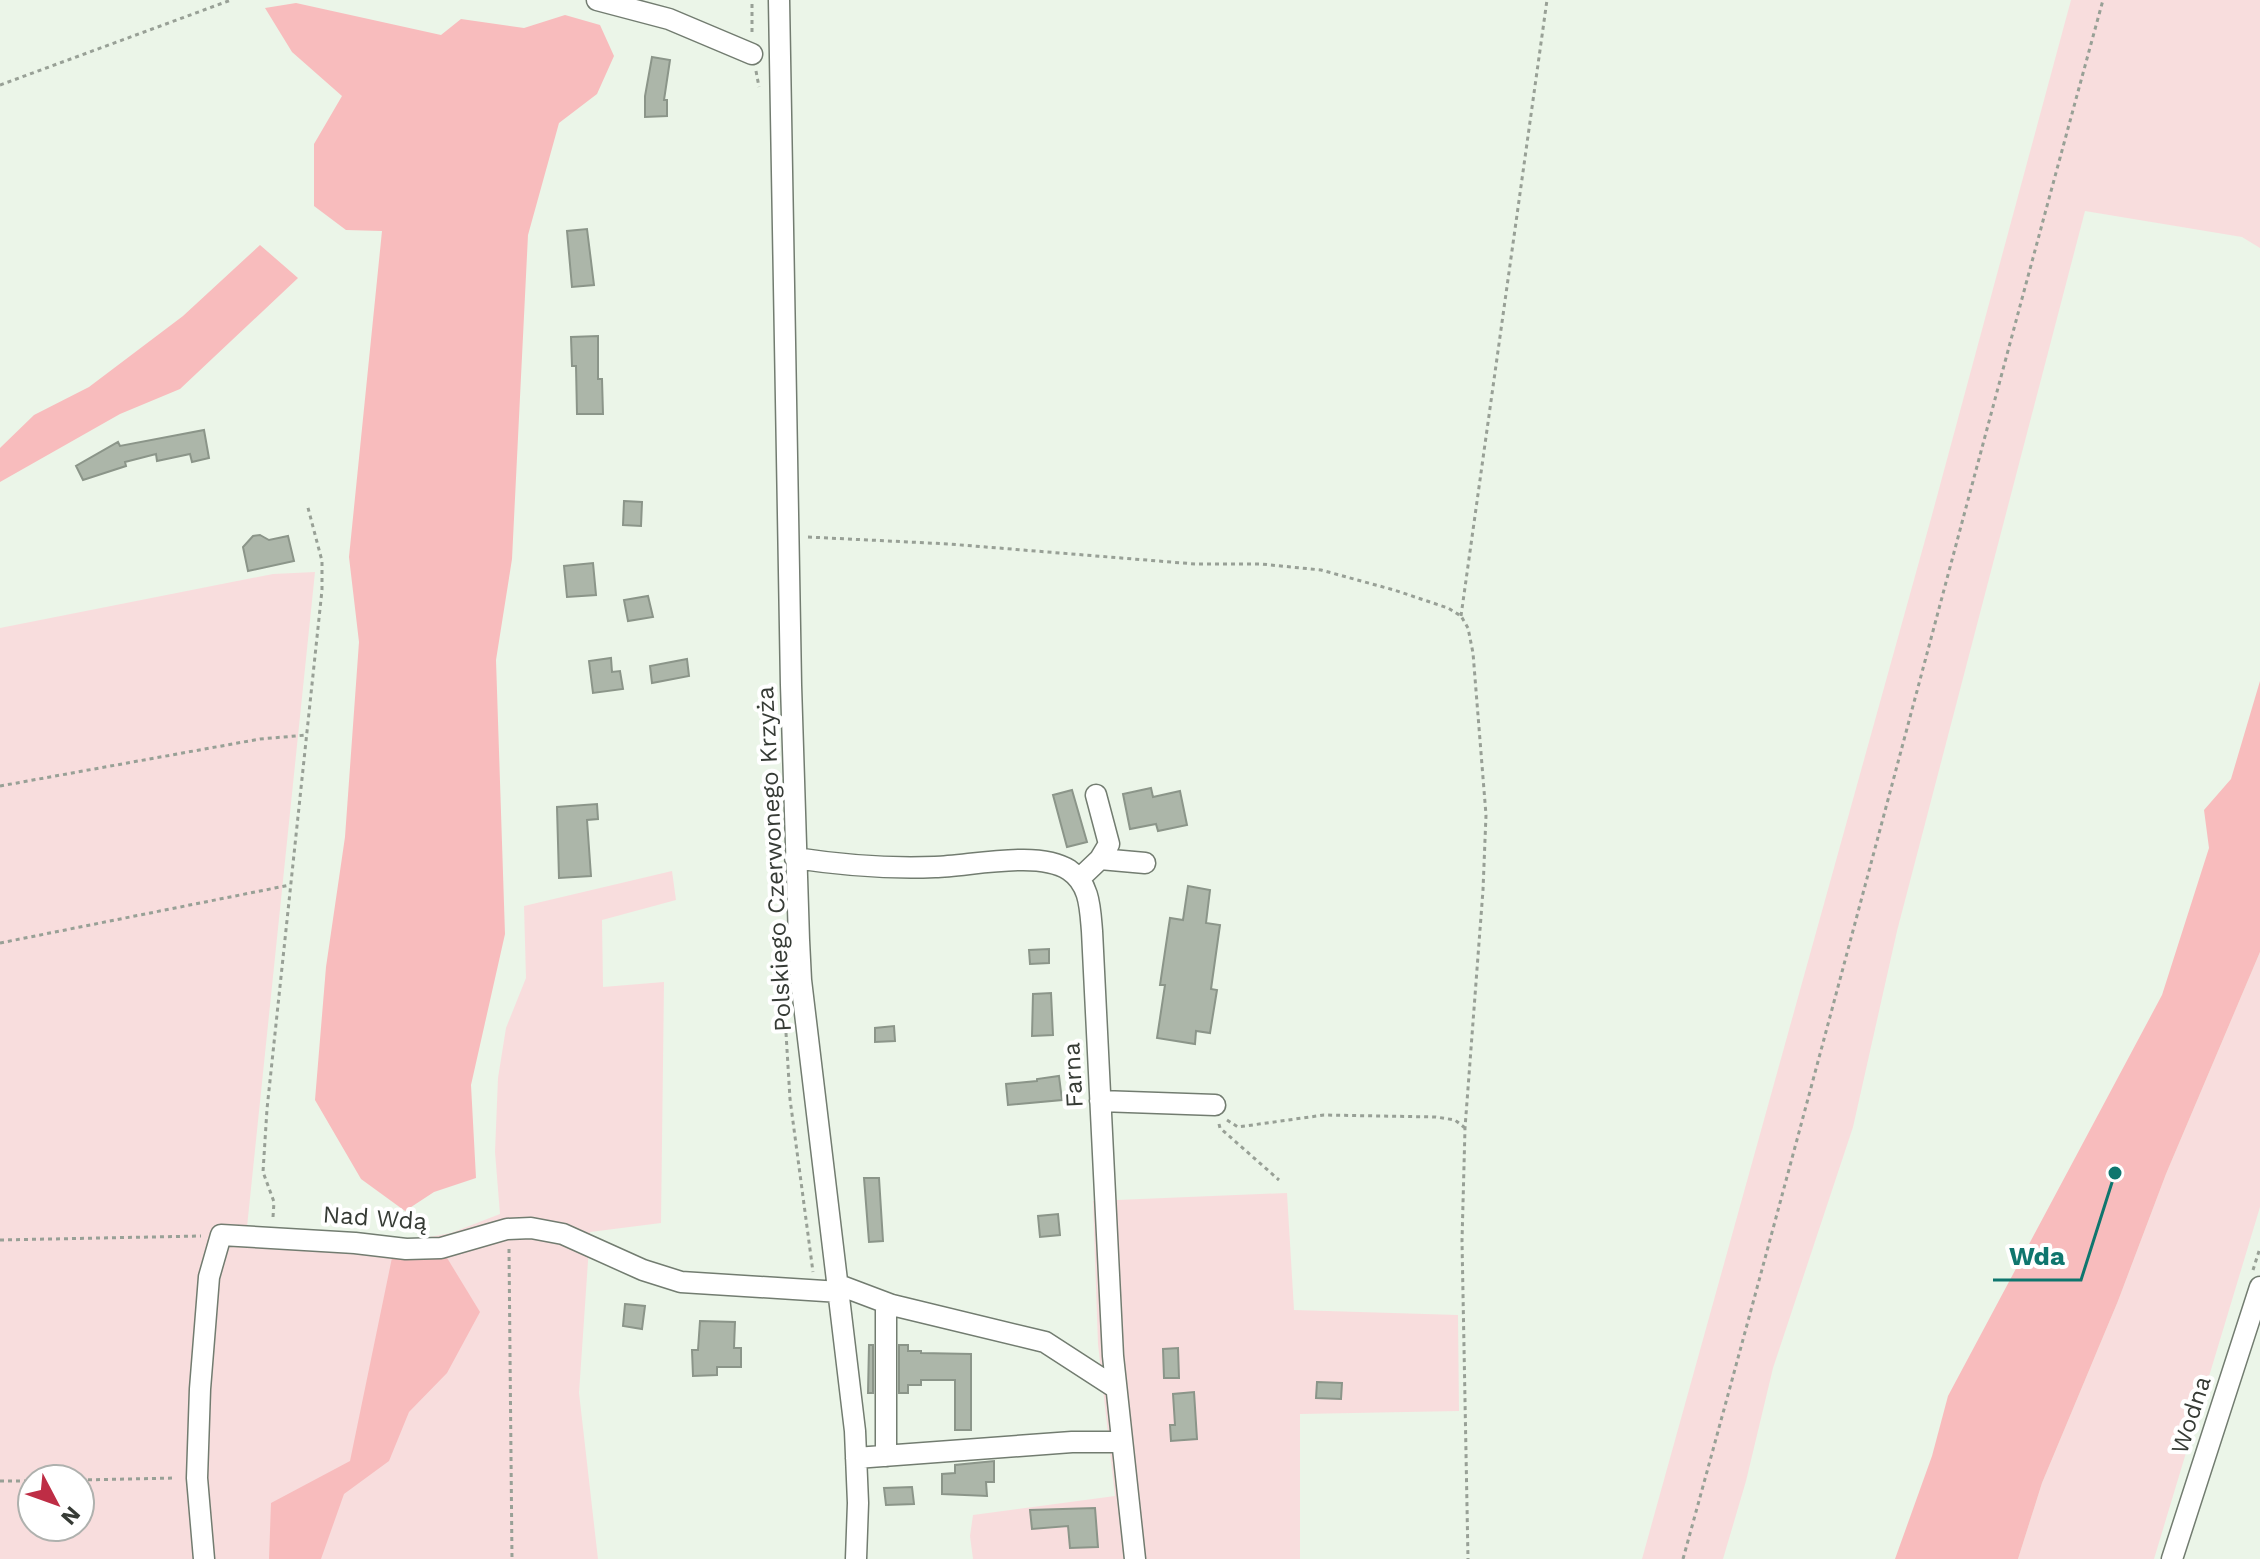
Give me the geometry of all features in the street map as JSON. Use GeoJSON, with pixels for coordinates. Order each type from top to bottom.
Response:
{"type":"FeatureCollection","features":[{"type":"Feature","properties":{"kind":"street"},"geometry":{"type":"LineString","coordinates":[[597,0],[669,19],[752,54]]}},
{"type":"Feature","properties":{"kind":"street","name":"Polskiego Czerwonego Krzyża"},"geometry":{"type":"LineString","coordinates":[[779,0],[795,858],[801,980],[839,1289],[856,1458],[856,1559]]}},
{"type":"Feature","properties":{"kind":"street"},"geometry":{"type":"LineString","coordinates":[[795,858],[879,867],[1036,862],[1068,869],[1079,879],[1100,859],[1109,844],[1096,795]]}},
{"type":"Feature","properties":{"kind":"street"},"geometry":{"type":"LineString","coordinates":[[1100,859],[1145,863]]}},
{"type":"Feature","properties":{"kind":"street","name":"Farna"},"geometry":{"type":"LineString","coordinates":[[1079,879],[1089,902],[1116,1388],[1135,1559]]}},
{"type":"Feature","properties":{"kind":"street"},"geometry":{"type":"LineString","coordinates":[[1100,1101],[1215,1105]]}},
{"type":"Feature","properties":{"kind":"street","name":"Nad Wdą"},"geometry":{"type":"LineString","coordinates":[[221,1235],[406,1249],[441,1248],[507,1229],[531,1228],[563,1234],[643,1270],[681,1282],[839,1289],[1045,1342],[1116,1388]]}},
{"type":"Feature","properties":{"kind":"street"},"geometry":{"type":"LineString","coordinates":[[204,1559],[197,1478],[209,1277],[221,1235]]}},
{"type":"Feature","properties":{"kind":"street","name":"Wodna"},"geometry":{"type":"LineString","coordinates":[[2172,1559],[2260,1287]]}},
{"type":"Feature","properties":{"kind":"street"},"geometry":{"type":"LineString","coordinates":[[886,1303],[886,1456]]}},
{"type":"Feature","properties":{"kind":"street"},"geometry":{"type":"LineString","coordinates":[[856,1458],[1072,1442],[1121,1442]]}},
{"type":"Feature","properties":{"kind":"path"},"geometry":{"type":"LineString","coordinates":[[0,85],[231,0]]}},
{"type":"Feature","properties":{"kind":"path"},"geometry":{"type":"LineString","coordinates":[[752,0],[752,54]]}},
{"type":"Feature","properties":{"kind":"path"},"geometry":{"type":"LineString","coordinates":[[1461,616],[1547,0]]}},
{"type":"Feature","properties":{"kind":"path"},"geometry":{"type":"LineString","coordinates":[[1683,1559],[1827,1036],[2103,0]]}},
{"type":"Feature","properties":{"kind":"path"},"geometry":{"type":"LineString","coordinates":[[272,1238],[274,1202],[263,1172],[265,1141],[322,575],[322,561],[307,504]]}},
{"type":"Feature","properties":{"kind":"path"},"geometry":{"type":"LineString","coordinates":[[788,538],[825,536],[1087,557],[1195,564],[1261,564],[1321,570],[1408,594],[1448,608],[1461,616],[1468,628],[1473,653],[1486,815],[1465,1128],[1462,1241],[1468,1559]]}},
{"type":"Feature","properties":{"kind":"path"},"geometry":{"type":"LineString","coordinates":[[0,786],[260,739],[307,735]]}},
{"type":"Feature","properties":{"kind":"path"},"geometry":{"type":"LineString","coordinates":[[0,943],[290,885]]}},
{"type":"Feature","properties":{"kind":"path"},"geometry":{"type":"LineString","coordinates":[[1215,1105],[1238,1127],[1299,1116],[1324,1115],[1436,1117],[1455,1120],[1465,1128]]}},
{"type":"Feature","properties":{"kind":"path"},"geometry":{"type":"LineString","coordinates":[[1215,1105],[1220,1128],[1279,1180]]}},
{"type":"Feature","properties":{"kind":"path"},"geometry":{"type":"LineString","coordinates":[[507,1229],[512,1559]]}},
{"type":"Feature","properties":{"kind":"path"},"geometry":{"type":"LineString","coordinates":[[0,1240],[221,1235]]}},
{"type":"Feature","properties":{"kind":"path"},"geometry":{"type":"LineString","coordinates":[[96,1480],[197,1478]]}},
{"type":"Feature","properties":{"kind":"shaded area"},"geometry":{"type":"Polygon","coordinates":[[[2071,0],[2260,0],[2260,248],[2242,237],[2085,211],[1897,931],[1853,1127],[1773,1368],[1746,1481],[1723,1559],[1642,1559],[1932,515],[2071,0]]]}},
{"type":"Feature","properties":{"kind":"shaded area"},"geometry":{"type":"Polygon","coordinates":[[[296,3],[441,35],[461,19],[524,28],[565,15],[600,25],[614,56],[597,94],[559,123],[528,235],[512,559],[496,660],[505,934],[471,1085],[476,1178],[434,1192],[405,1211],[361,1179],[315,1100],[326,967],[345,837],[359,642],[349,557],[382,231],[346,230],[314,206],[314,144],[342,96],[292,52],[265,8],[296,3]]]}},
{"type":"Feature","properties":{"kind":"shaded area"},"geometry":{"type":"Polygon","coordinates":[[[260,245],[298,278],[180,389],[120,414],[0,482],[0,448],[34,415],[89,387],[183,316],[260,245]]]}},
{"type":"Feature","properties":{"kind":"shaded area"},"geometry":{"type":"Polygon","coordinates":[[[315,572],[247,1227],[403,1242],[451,1233],[500,1214],[495,1152],[498,1078],[506,1028],[526,978],[524,906],[672,871],[676,900],[602,920],[603,987],[664,982],[661,1223],[590,1232],[579,1393],[598,1559],[0,1559],[0,628],[273,574],[315,572]]]}},
{"type":"Feature","properties":{"kind":"shaded area"},"geometry":{"type":"Polygon","coordinates":[[[2260,681],[2260,952],[2166,1174],[2118,1301],[2042,1483],[2018,1559],[1895,1559],[1932,1456],[1948,1396],[2162,995],[2209,848],[2204,810],[2231,779],[2260,681]]]}},
{"type":"Feature","properties":{"kind":"shaded area"},"geometry":{"type":"Polygon","coordinates":[[[2260,952],[2260,1207],[2154,1559],[2018,1559],[2042,1483],[2118,1301],[2166,1174],[2260,952]]]}},
{"type":"Feature","properties":{"kind":"shaded area"},"geometry":{"type":"Polygon","coordinates":[[[1287,1193],[1294,1310],[1458,1315],[1459,1411],[1300,1414],[1300,1559],[973,1559],[970,1536],[973,1515],[1115,1496],[1098,1344],[1093,1201],[1287,1193]]]}},
{"type":"Feature","properties":{"kind":"shaded area"},"geometry":{"type":"Polygon","coordinates":[[[394,1248],[441,1248],[480,1312],[447,1373],[409,1412],[389,1461],[344,1494],[321,1559],[269,1559],[271,1503],[350,1461],[394,1248]]]}},
{"type":"Feature","properties":{"kind":"building"},"geometry":{"type":"Polygon","coordinates":[[[652,57],[670,60],[664,100],[667,100],[667,116],[645,117],[645,96],[652,57]]]}},
{"type":"Feature","properties":{"kind":"building"},"geometry":{"type":"Polygon","coordinates":[[[587,229],[594,285],[572,287],[567,231],[587,229]]]}},
{"type":"Feature","properties":{"kind":"building"},"geometry":{"type":"Polygon","coordinates":[[[598,336],[598,379],[602,379],[603,414],[577,414],[576,366],[572,366],[571,337],[598,336]]]}},
{"type":"Feature","properties":{"kind":"building"},"geometry":{"type":"Polygon","coordinates":[[[204,430],[209,458],[192,462],[190,454],[157,461],[156,454],[125,462],[126,466],[83,480],[76,466],[118,442],[120,446],[204,430]]]}},
{"type":"Feature","properties":{"kind":"building"},"geometry":{"type":"Polygon","coordinates":[[[624,501],[642,502],[641,526],[623,525],[624,501]]]}},
{"type":"Feature","properties":{"kind":"building"},"geometry":{"type":"Polygon","coordinates":[[[260,535],[269,540],[288,536],[294,561],[248,571],[243,547],[253,536],[260,535]]]}},
{"type":"Feature","properties":{"kind":"building"},"geometry":{"type":"Polygon","coordinates":[[[593,563],[596,595],[567,597],[564,566],[593,563]]]}},
{"type":"Feature","properties":{"kind":"building"},"geometry":{"type":"Polygon","coordinates":[[[648,596],[653,617],[628,621],[624,600],[648,596]]]}},
{"type":"Feature","properties":{"kind":"building"},"geometry":{"type":"Polygon","coordinates":[[[611,658],[612,672],[620,671],[623,689],[593,693],[589,661],[611,658]]]}},
{"type":"Feature","properties":{"kind":"building"},"geometry":{"type":"Polygon","coordinates":[[[687,659],[689,676],[652,683],[650,666],[687,659]]]}},
{"type":"Feature","properties":{"kind":"building"},"geometry":{"type":"Polygon","coordinates":[[[1151,788],[1153,797],[1180,791],[1187,825],[1158,831],[1156,824],[1130,829],[1123,794],[1151,788]]]}},
{"type":"Feature","properties":{"kind":"building"},"geometry":{"type":"Polygon","coordinates":[[[1072,790],[1087,842],[1067,847],[1053,795],[1072,790]]]}},
{"type":"Feature","properties":{"kind":"building"},"geometry":{"type":"Polygon","coordinates":[[[597,804],[598,819],[587,820],[591,876],[559,878],[557,807],[597,804]]]}},
{"type":"Feature","properties":{"kind":"building"},"geometry":{"type":"Polygon","coordinates":[[[1188,886],[1210,890],[1206,923],[1220,925],[1211,989],[1217,990],[1210,1033],[1196,1031],[1195,1044],[1157,1038],[1165,985],[1160,985],[1170,918],[1183,920],[1188,886]]]}},
{"type":"Feature","properties":{"kind":"building"},"geometry":{"type":"Polygon","coordinates":[[[1049,949],[1049,963],[1030,964],[1029,950],[1049,949]]]}},
{"type":"Feature","properties":{"kind":"building"},"geometry":{"type":"Polygon","coordinates":[[[1051,993],[1053,1035],[1032,1036],[1033,994],[1051,993]]]}},
{"type":"Feature","properties":{"kind":"building"},"geometry":{"type":"Polygon","coordinates":[[[894,1026],[895,1041],[875,1042],[875,1028],[894,1026]]]}},
{"type":"Feature","properties":{"kind":"building"},"geometry":{"type":"Polygon","coordinates":[[[1059,1076],[1062,1100],[1008,1105],[1006,1084],[1059,1076]]]}},
{"type":"Feature","properties":{"kind":"building"},"geometry":{"type":"Polygon","coordinates":[[[864,1178],[879,1178],[883,1241],[869,1242],[864,1178]]]}},
{"type":"Feature","properties":{"kind":"building"},"geometry":{"type":"Polygon","coordinates":[[[1058,1214],[1060,1235],[1040,1237],[1038,1216],[1058,1214]]]}},
{"type":"Feature","properties":{"kind":"building"},"geometry":{"type":"Polygon","coordinates":[[[625,1304],[645,1306],[642,1329],[623,1326],[625,1304]]]}},
{"type":"Feature","properties":{"kind":"building"},"geometry":{"type":"Polygon","coordinates":[[[700,1321],[735,1322],[734,1348],[741,1348],[741,1367],[717,1367],[717,1375],[693,1376],[692,1350],[698,1350],[700,1321]]]}},
{"type":"Feature","properties":{"kind":"building"},"geometry":{"type":"Polygon","coordinates":[[[869,1345],[873,1345],[873,1393],[868,1393],[869,1345]]]}},
{"type":"Feature","properties":{"kind":"building"},"geometry":{"type":"Polygon","coordinates":[[[899,1345],[908,1345],[908,1351],[921,1353],[971,1354],[971,1430],[955,1430],[955,1380],[921,1380],[921,1385],[908,1385],[908,1393],[899,1393],[899,1345]]]}},
{"type":"Feature","properties":{"kind":"building"},"geometry":{"type":"Polygon","coordinates":[[[1178,1348],[1179,1378],[1164,1378],[1163,1349],[1178,1348]]]}},
{"type":"Feature","properties":{"kind":"building"},"geometry":{"type":"Polygon","coordinates":[[[1317,1382],[1342,1383],[1341,1399],[1316,1398],[1317,1382]]]}},
{"type":"Feature","properties":{"kind":"building"},"geometry":{"type":"Polygon","coordinates":[[[1194,1392],[1197,1439],[1171,1441],[1170,1425],[1175,1425],[1173,1394],[1194,1392]]]}},
{"type":"Feature","properties":{"kind":"building"},"geometry":{"type":"Polygon","coordinates":[[[994,1461],[994,1482],[986,1482],[987,1496],[942,1494],[942,1474],[955,1473],[955,1465],[994,1461]]]}},
{"type":"Feature","properties":{"kind":"building"},"geometry":{"type":"Polygon","coordinates":[[[912,1487],[914,1504],[886,1505],[884,1488],[912,1487]]]}},
{"type":"Feature","properties":{"kind":"building"},"geometry":{"type":"Polygon","coordinates":[[[1095,1508],[1098,1547],[1070,1548],[1068,1526],[1032,1529],[1030,1510],[1095,1508]]]}},
{"type":"Feature","properties":{"kind":"place","name":"Wda"},"geometry":{"type":"Point","coordinates":[2115,1173]}}]}
